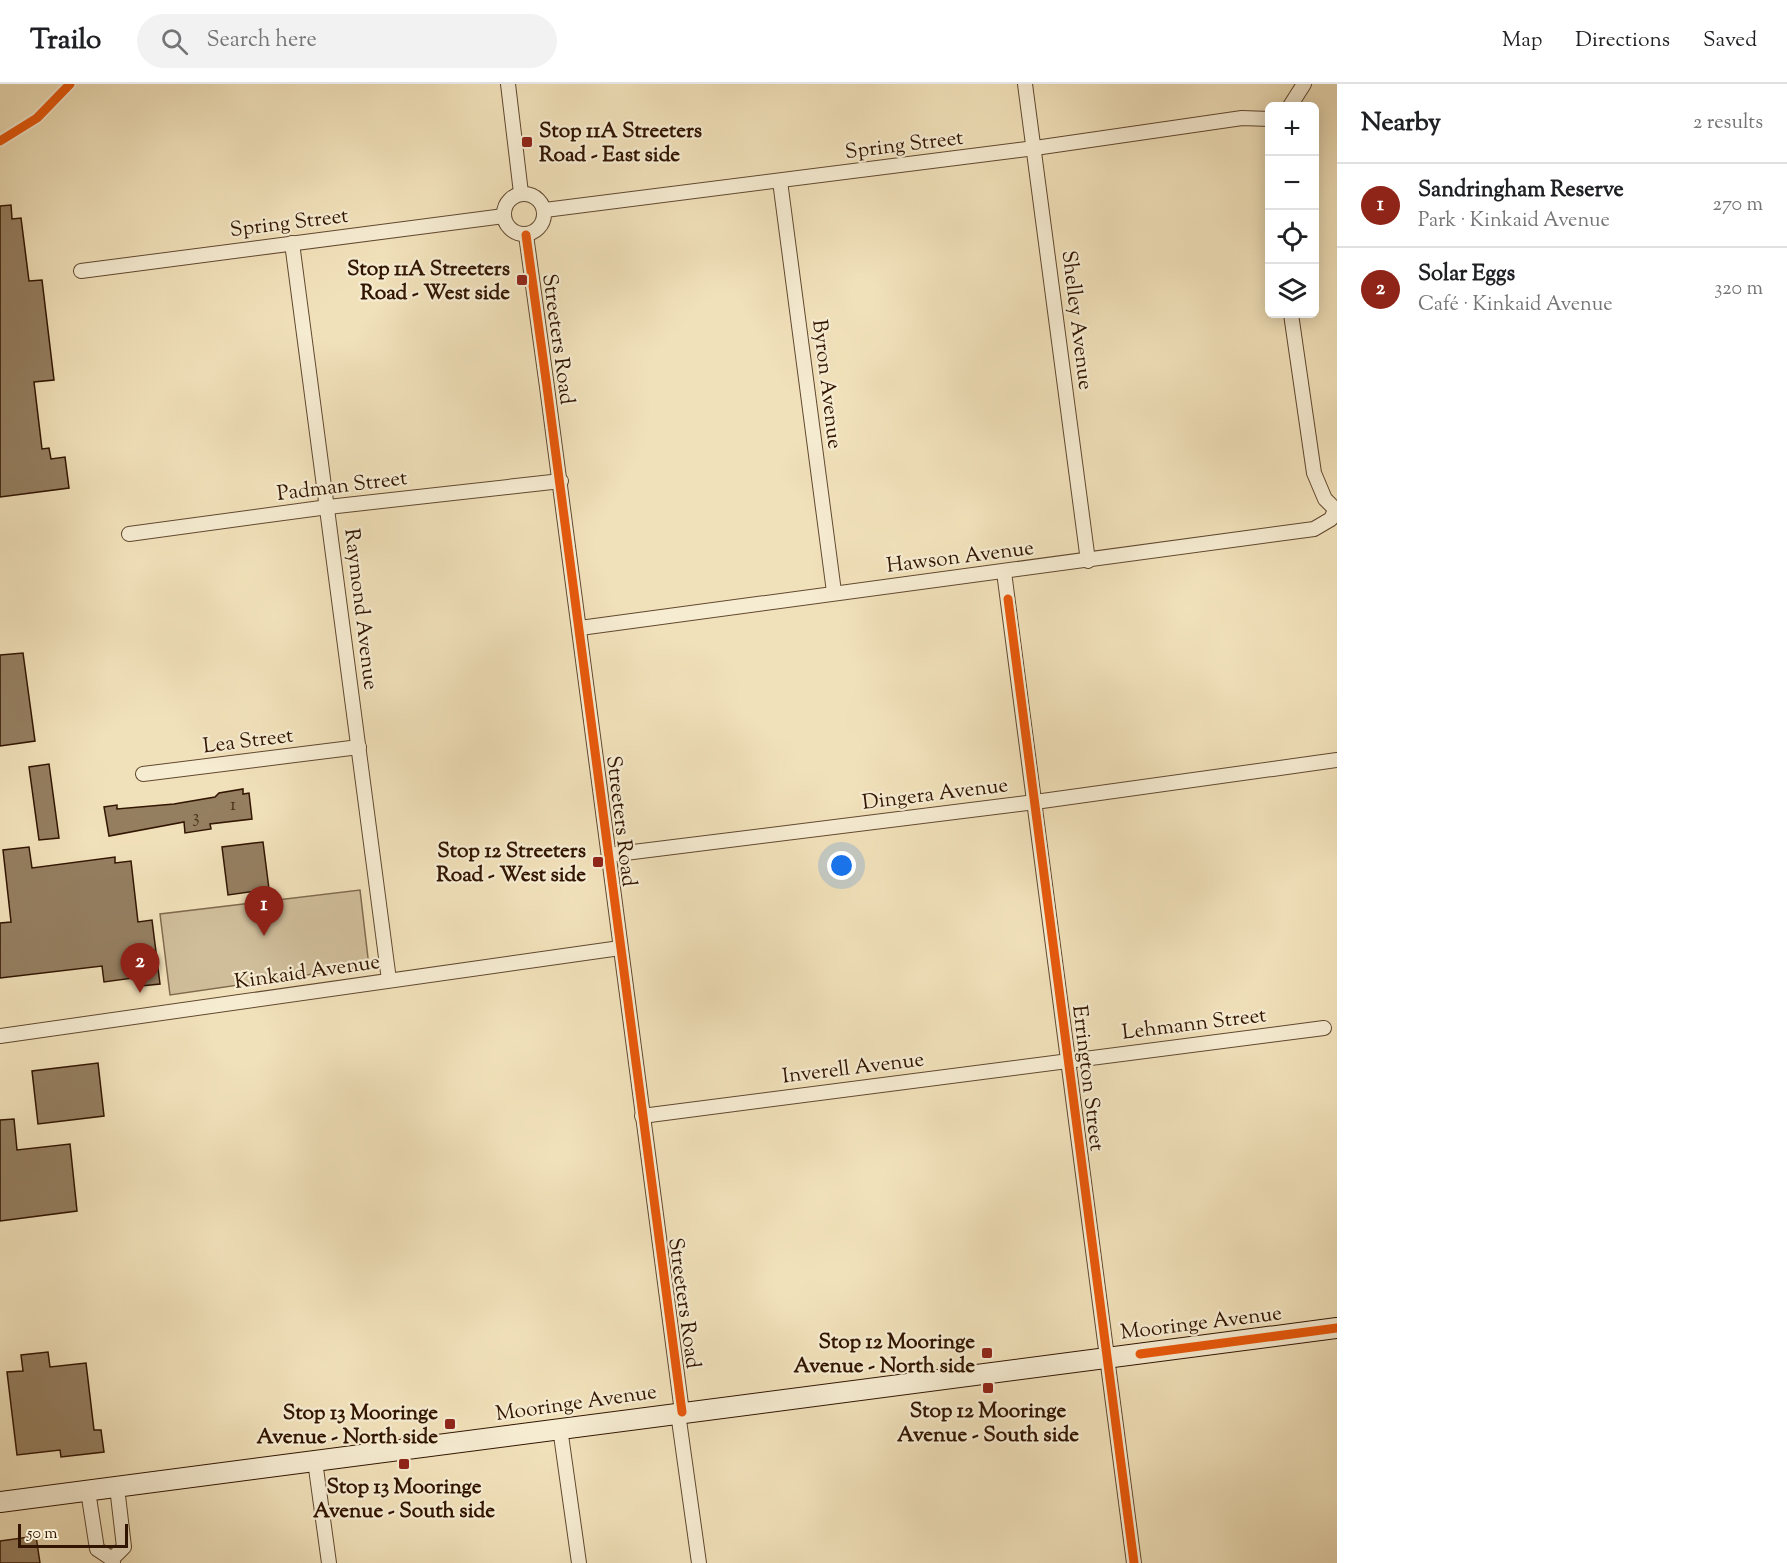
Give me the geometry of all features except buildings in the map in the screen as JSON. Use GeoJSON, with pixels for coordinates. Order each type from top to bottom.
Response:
{"type":"FeatureCollection","features":[{"type":"Feature","properties":{"kind":"street"},"geometry":{"type":"LineString","coordinates":[[508,84],[521,193]]}},
{"type":"Feature","properties":{"kind":"street","name":"Shelley Avenue"},"geometry":{"type":"LineString","coordinates":[[1025,84],[1088,561]]}},
{"type":"Feature","properties":{"kind":"street"},"geometry":{"type":"LineString","coordinates":[[1293,102],[1304,84]]}},
{"type":"Feature","properties":{"kind":"street","name":"Spring Street"},"geometry":{"type":"LineString","coordinates":[[544,210],[1035,148],[1242,118],[1265,119]]}},
{"type":"Feature","properties":{"kind":"street","name":"Byron Avenue"},"geometry":{"type":"LineString","coordinates":[[780,181],[834,592]]}},
{"type":"Feature","properties":{"kind":"street"},"geometry":{"type":"LineString","coordinates":[[521,193],[535,196],[541,202],[544,210],[543,223],[536,231],[526,235],[512,231],[506,224],[504,216],[509,200],[521,193]]}},
{"type":"Feature","properties":{"kind":"street","name":"Spring Street"},"geometry":{"type":"LineString","coordinates":[[81,271],[504,216]]}},
{"type":"Feature","properties":{"kind":"street","name":"Streeters Road"},"geometry":{"type":"LineString","coordinates":[[526,235],[561,481],[699,1563]]}},
{"type":"Feature","properties":{"kind":"street","name":"Raymond Avenue"},"geometry":{"type":"LineString","coordinates":[[292,243],[389,980]]}},
{"type":"Feature","properties":{"kind":"street"},"geometry":{"type":"LineString","coordinates":[[1292,318],[1314,473],[1325,499],[1336,511]]}},
{"type":"Feature","properties":{"kind":"street","name":"Padman Street"},"geometry":{"type":"LineString","coordinates":[[129,534],[328,507],[561,481]]}},
{"type":"Feature","properties":{"kind":"street","name":"Hawson Avenue"},"geometry":{"type":"LineString","coordinates":[[580,628],[1314,529],[1331,519],[1336,511]]}},
{"type":"Feature","properties":{"kind":"street","name":"Errington Street"},"geometry":{"type":"LineString","coordinates":[[1004,572],[1134,1563]]}},
{"type":"Feature","properties":{"kind":"street","name":"Lea Street"},"geometry":{"type":"LineString","coordinates":[[143,774],[359,747]]}},
{"type":"Feature","properties":{"kind":"street","name":"Dingera Avenue"},"geometry":{"type":"LineString","coordinates":[[609,855],[1035,802],[1337,760]]}},
{"type":"Feature","properties":{"kind":"street","name":"Kinkaid Avenue"},"geometry":{"type":"LineString","coordinates":[[0,1036],[620,948]]}},
{"type":"Feature","properties":{"kind":"street","name":"Lehmann Street"},"geometry":{"type":"LineString","coordinates":[[1069,1061],[1324,1028]]}},
{"type":"Feature","properties":{"kind":"street","name":"Inverell Avenue"},"geometry":{"type":"LineString","coordinates":[[642,1116],[1069,1061]]}},
{"type":"Feature","properties":{"kind":"street","name":"Mooringe Avenue"},"geometry":{"type":"LineString","coordinates":[[0,1502],[1337,1328]]}},
{"type":"Feature","properties":{"kind":"street"},"geometry":{"type":"LineString","coordinates":[[560,1428],[579,1563]]}},
{"type":"Feature","properties":{"kind":"street"},"geometry":{"type":"LineString","coordinates":[[315,1461],[329,1563]]}},
{"type":"Feature","properties":{"kind":"street"},"geometry":{"type":"LineString","coordinates":[[88,1491],[97,1548],[112,1561],[124,1547],[117,1487]]}},
{"type":"Feature","properties":{"kind":"shaded area"},"geometry":{"type":"Polygon","coordinates":[[[360,890],[368,958],[361,967],[170,995],[160,914],[360,890]]]}},
{"type":"Feature","properties":{"kind":"cycle path"},"geometry":{"type":"LineString","coordinates":[[0,141],[37,118],[70,84]]}},
{"type":"Feature","properties":{"kind":"cycle path"},"geometry":{"type":"LineString","coordinates":[[526,235],[682,1412]]}},
{"type":"Feature","properties":{"kind":"cycle path"},"geometry":{"type":"LineString","coordinates":[[1008,599],[1134,1563]]}},
{"type":"Feature","properties":{"kind":"cycle path"},"geometry":{"type":"LineString","coordinates":[[1140,1354],[1337,1328]]}},
{"type":"Feature","properties":{"kind":"place","name":"Stop 11A Streeters Road - East side"},"geometry":{"type":"Point","coordinates":[527,142]}},
{"type":"Feature","properties":{"kind":"place","name":"Stop 11A Streeters Road - West side"},"geometry":{"type":"Point","coordinates":[522,280]}},
{"type":"Feature","properties":{"kind":"place","name":"Stop 12 Streeters Road - West side"},"geometry":{"type":"Point","coordinates":[598,862]}},
{"type":"Feature","properties":{"kind":"place","name":"Sandringham Reserve"},"geometry":{"type":"Point","coordinates":[264,936]}},
{"type":"Feature","properties":{"kind":"place","name":"Solar Eggs"},"geometry":{"type":"Point","coordinates":[140,993]}},
{"type":"Feature","properties":{"kind":"place","name":"Stop 12 Mooringe Avenue - North side"},"geometry":{"type":"Point","coordinates":[987,1353]}},
{"type":"Feature","properties":{"kind":"place","name":"Stop 12 Mooringe Avenue - South side"},"geometry":{"type":"Point","coordinates":[988,1388]}},
{"type":"Feature","properties":{"kind":"place","name":"Stop 13 Mooringe Avenue - North side"},"geometry":{"type":"Point","coordinates":[450,1424]}},
{"type":"Feature","properties":{"kind":"place","name":"Stop 13 Mooringe Avenue - South side"},"geometry":{"type":"Point","coordinates":[404,1464]}}]}
